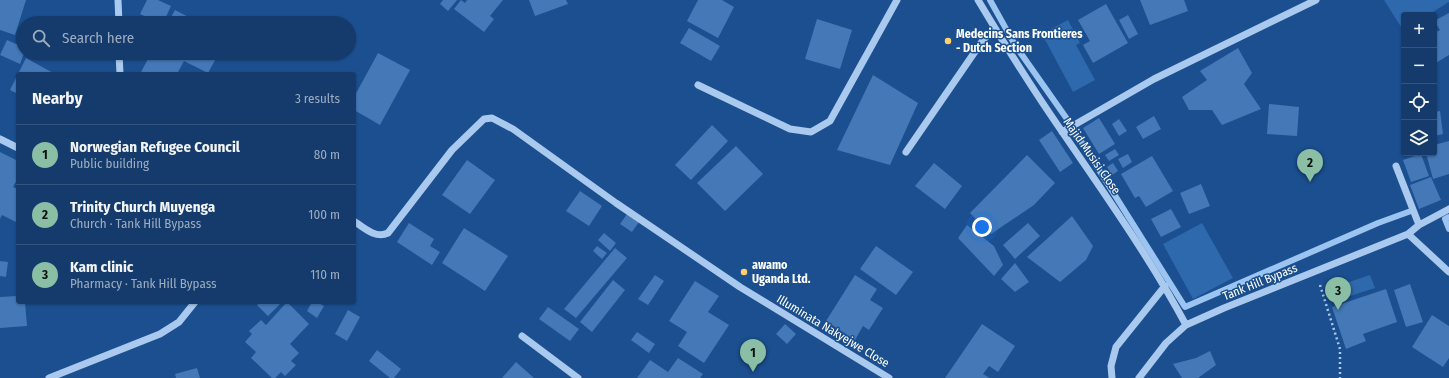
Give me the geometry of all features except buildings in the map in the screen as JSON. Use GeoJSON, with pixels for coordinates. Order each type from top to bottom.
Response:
{"type":"FeatureCollection","features":[{"type":"Feature","properties":{"kind":"street"},"geometry":{"type":"LineString","coordinates":[[118,0],[119,16]]}},
{"type":"Feature","properties":{"kind":"street"},"geometry":{"type":"LineString","coordinates":[[698,85],[790,129],[811,132],[830,121],[897,0]]}},
{"type":"Feature","properties":{"kind":"street","name":"Majid Musisi Close"},"geometry":{"type":"LineString","coordinates":[[978,0],[1062,132],[1115,208],[1165,286],[1186,325]]}},
{"type":"Feature","properties":{"kind":"street"},"geometry":{"type":"LineString","coordinates":[[1062,132],[1154,79],[1316,0]]}},
{"type":"Feature","properties":{"kind":"street"},"geometry":{"type":"LineString","coordinates":[[906,152],[982,40],[995,28]]}},
{"type":"Feature","properties":{"kind":"street"},"geometry":{"type":"LineString","coordinates":[[119,60],[120,72]]}},
{"type":"Feature","properties":{"kind":"street","name":"Illuminata Nakyejwe Close"},"geometry":{"type":"LineString","coordinates":[[356,223],[376,235],[380,236],[388,233],[452,150],[484,119],[492,118],[512,128],[609,199],[740,287],[889,378]]}},
{"type":"Feature","properties":{"kind":"street"},"geometry":{"type":"LineString","coordinates":[[0,138],[16,147]]}},
{"type":"Feature","properties":{"kind":"street"},"geometry":{"type":"LineString","coordinates":[[1396,166],[1419,226]]}},
{"type":"Feature","properties":{"kind":"street","name":"Tank Hill Bypass"},"geometry":{"type":"LineString","coordinates":[[1139,378],[1166,343],[1186,325],[1224,308],[1408,234],[1449,209]]}},
{"type":"Feature","properties":{"kind":"street"},"geometry":{"type":"LineString","coordinates":[[1408,234],[1449,272]]}},
{"type":"Feature","properties":{"kind":"street"},"geometry":{"type":"LineString","coordinates":[[1112,378],[1111,366],[1116,347],[1165,286]]}},
{"type":"Feature","properties":{"kind":"street"},"geometry":{"type":"LineString","coordinates":[[49,378],[160,334],[179,322],[193,304]]}},
{"type":"Feature","properties":{"kind":"street"},"geometry":{"type":"LineString","coordinates":[[522,336],[578,378]]}},
{"type":"Feature","properties":{"kind":"path"},"geometry":{"type":"LineString","coordinates":[[1315,271],[1340,349],[1340,378]]}},
{"type":"Feature","properties":{"kind":"shaded area"},"geometry":{"type":"Polygon","coordinates":[[[1384,0],[1449,0],[1449,2],[1433,12],[1401,12],[1401,27],[1384,0]]]}},
{"type":"Feature","properties":{"kind":"shaded area"},"geometry":{"type":"Polygon","coordinates":[[[1068,20],[1080,43],[1076,45],[1095,80],[1073,92],[1042,34],[1068,20]]]}},
{"type":"Feature","properties":{"kind":"shaded area"},"geometry":{"type":"Polygon","coordinates":[[[1202,223],[1233,278],[1193,299],[1163,244],[1202,223]]]}},
{"type":"Feature","properties":{"kind":"shaded area"},"geometry":{"type":"Polygon","coordinates":[[[1370,275],[1375,288],[1341,299],[1337,286],[1370,275]]]}},
{"type":"Feature","properties":{"kind":"waterway"},"geometry":{"type":"LineString","coordinates":[[990,0],[1015,45],[1067,119],[1185,307],[1378,223],[1411,211]]}},
{"type":"Feature","properties":{"kind":"waterway"},"geometry":{"type":"LineString","coordinates":[[1449,217],[1445,219],[1449,229]]}},
{"type":"Feature","properties":{"kind":"place","name":"Medecins Sans Frontieres - Dutch Section"},"geometry":{"type":"Point","coordinates":[948,41]}},
{"type":"Feature","properties":{"kind":"place","name":"Trinity Church Muyenga"},"geometry":{"type":"Point","coordinates":[1310,182]}},
{"type":"Feature","properties":{"kind":"place","name":"awamo Uganda Ltd."},"geometry":{"type":"Point","coordinates":[744,272]}},
{"type":"Feature","properties":{"kind":"place","name":"Kam clinic"},"geometry":{"type":"Point","coordinates":[1338,310]}},
{"type":"Feature","properties":{"kind":"place","name":"Norwegian Refugee Council"},"geometry":{"type":"Point","coordinates":[753,372]}}]}
